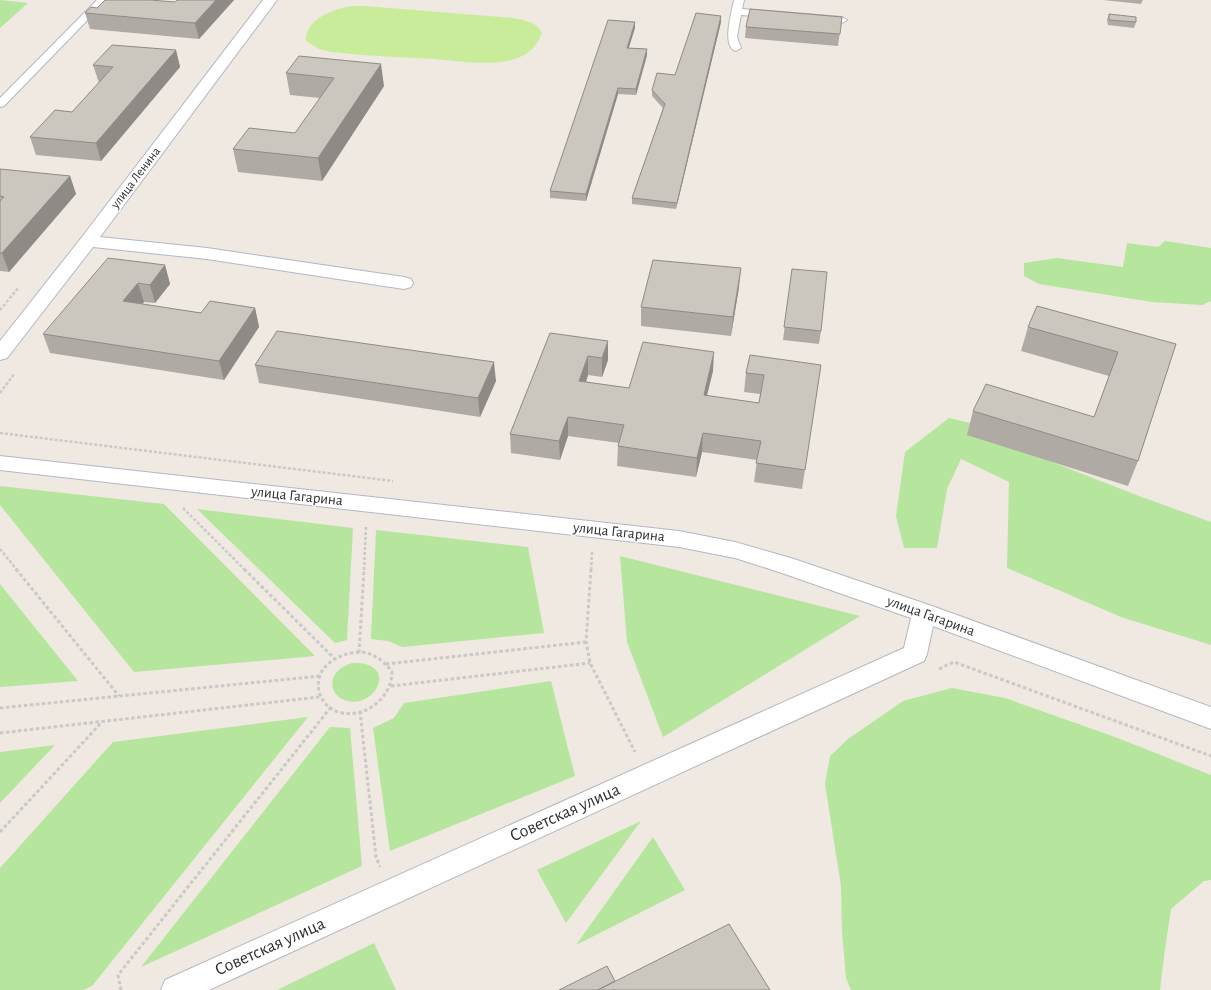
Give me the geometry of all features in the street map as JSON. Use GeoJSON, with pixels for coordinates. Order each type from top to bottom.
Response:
{"type":"FeatureCollection","features":[{"type":"Feature","properties":{"kind":"street","name":"улица Ленина"},"geometry":{"type":"LineString","coordinates":[[0,354],[88,241],[270,0]]}},
{"type":"Feature","properties":{"kind":"street"},"geometry":{"type":"LineString","coordinates":[[88,241],[231,257],[404,283]]}},
{"type":"Feature","properties":{"kind":"street","name":"улица Гагарина"},"geometry":{"type":"LineString","coordinates":[[0,463],[679,539],[735,550],[786,565],[924,613],[1211,718]]}},
{"type":"Feature","properties":{"kind":"street","name":"Советская улица"},"geometry":{"type":"LineString","coordinates":[[176,990],[915,654],[924,613]]}},
{"type":"Feature","properties":{"kind":"lane"},"geometry":{"type":"LineString","coordinates":[[0,104],[102,0]]}},
{"type":"Feature","properties":{"kind":"lane"},"geometry":{"type":"LineString","coordinates":[[736,48],[732,37],[738,12],[739,0]]}},
{"type":"Feature","properties":{"kind":"lane"},"geometry":{"type":"LineString","coordinates":[[738,12],[842,20]]}},
{"type":"Feature","properties":{"kind":"path"},"geometry":{"type":"LineString","coordinates":[[208,458],[181,506],[335,659]]}},
{"type":"Feature","properties":{"kind":"path"},"geometry":{"type":"LineString","coordinates":[[359,653],[365,530],[384,480]]}},
{"type":"Feature","properties":{"kind":"path"},"geometry":{"type":"LineString","coordinates":[[594,529],[586,642],[590,664],[647,776]]}},
{"type":"Feature","properties":{"kind":"path"},"geometry":{"type":"LineString","coordinates":[[0,549],[119,696]]}},
{"type":"Feature","properties":{"kind":"path"},"geometry":{"type":"LineString","coordinates":[[386,664],[586,642]]}},
{"type":"Feature","properties":{"kind":"path"},"geometry":{"type":"LineString","coordinates":[[359,653],[370,654],[386,664],[392,672],[391,686],[380,702],[367,710],[352,713],[337,712],[320,697],[317,687],[320,676],[329,662],[342,655],[359,653]]}},
{"type":"Feature","properties":{"kind":"path"},"geometry":{"type":"LineString","coordinates":[[932,672],[954,662],[1211,756]]}},
{"type":"Feature","properties":{"kind":"path"},"geometry":{"type":"LineString","coordinates":[[391,686],[590,664]]}},
{"type":"Feature","properties":{"kind":"path"},"geometry":{"type":"LineString","coordinates":[[0,708],[320,676]]}},
{"type":"Feature","properties":{"kind":"path"},"geometry":{"type":"LineString","coordinates":[[0,733],[320,697]]}},
{"type":"Feature","properties":{"kind":"path"},"geometry":{"type":"LineString","coordinates":[[121,990],[118,975],[331,707]]}},
{"type":"Feature","properties":{"kind":"path"},"geometry":{"type":"LineString","coordinates":[[360,711],[376,858],[391,892]]}},
{"type":"Feature","properties":{"kind":"path"},"geometry":{"type":"LineString","coordinates":[[0,832],[102,722]]}},
{"type":"Feature","properties":{"kind":"green space"},"geometry":{"type":"Polygon","coordinates":[[[0,0],[28,3],[0,28],[0,0]]]}},
{"type":"Feature","properties":{"kind":"green space"},"geometry":{"type":"Polygon","coordinates":[[[351,6],[514,18],[534,24],[542,33],[534,47],[526,54],[511,60],[493,63],[331,52],[319,49],[306,41],[307,33],[315,21],[329,13],[351,6]]]}},
{"type":"Feature","properties":{"kind":"green space"},"geometry":{"type":"Polygon","coordinates":[[[1165,241],[1211,248],[1211,301],[1202,305],[1152,302],[1039,284],[1024,276],[1024,263],[1057,258],[1123,267],[1127,243],[1158,247],[1165,241]]]}},
{"type":"Feature","properties":{"kind":"green space"},"geometry":{"type":"Polygon","coordinates":[[[949,418],[970,423],[988,437],[1139,496],[1211,522],[1211,645],[1121,617],[1007,568],[1009,482],[961,459],[947,489],[937,548],[904,548],[896,516],[905,452],[949,418]]]}},
{"type":"Feature","properties":{"kind":"green space"},"geometry":{"type":"Polygon","coordinates":[[[0,486],[164,504],[315,656],[134,672],[0,505],[0,486]]]}},
{"type":"Feature","properties":{"kind":"green space"},"geometry":{"type":"Polygon","coordinates":[[[197,509],[353,528],[347,640],[335,643],[197,509]]]}},
{"type":"Feature","properties":{"kind":"green space"},"geometry":{"type":"Polygon","coordinates":[[[376,530],[528,547],[544,633],[402,647],[388,641],[371,639],[376,530]]]}},
{"type":"Feature","properties":{"kind":"green space"},"geometry":{"type":"Polygon","coordinates":[[[620,556],[860,616],[663,737],[627,642],[620,556]]]}},
{"type":"Feature","properties":{"kind":"green space"},"geometry":{"type":"Polygon","coordinates":[[[0,584],[78,681],[0,687],[0,584]]]}},
{"type":"Feature","properties":{"kind":"green space"},"geometry":{"type":"Polygon","coordinates":[[[352,663],[367,665],[376,670],[379,677],[378,686],[372,694],[364,699],[354,702],[339,697],[334,691],[332,683],[334,676],[338,671],[352,663]]]}},
{"type":"Feature","properties":{"kind":"green space"},"geometry":{"type":"Polygon","coordinates":[[[551,681],[575,776],[390,851],[373,728],[394,718],[404,703],[551,681]]]}},
{"type":"Feature","properties":{"kind":"green space"},"geometry":{"type":"Polygon","coordinates":[[[952,688],[1005,698],[1115,737],[1211,775],[1211,880],[1204,881],[1171,909],[1160,990],[851,990],[846,978],[842,931],[841,886],[825,784],[830,756],[848,739],[903,701],[952,688]]]}},
{"type":"Feature","properties":{"kind":"green space"},"geometry":{"type":"Polygon","coordinates":[[[308,717],[92,986],[83,990],[0,990],[0,868],[113,742],[308,717]]]}},
{"type":"Feature","properties":{"kind":"green space"},"geometry":{"type":"Polygon","coordinates":[[[330,727],[350,728],[362,866],[141,967],[330,727]]]}},
{"type":"Feature","properties":{"kind":"green space"},"geometry":{"type":"Polygon","coordinates":[[[55,745],[0,803],[0,752],[55,745]]]}},
{"type":"Feature","properties":{"kind":"green space"},"geometry":{"type":"Polygon","coordinates":[[[641,821],[566,923],[537,870],[641,821]]]}},
{"type":"Feature","properties":{"kind":"green space"},"geometry":{"type":"Polygon","coordinates":[[[653,837],[685,890],[576,945],[653,837]]]}},
{"type":"Feature","properties":{"kind":"green space"},"geometry":{"type":"Polygon","coordinates":[[[374,943],[396,990],[277,990],[374,943]]]}},
{"type":"Feature","properties":{"kind":"building"},"geometry":{"type":"Polygon","coordinates":[[[105,0],[150,0],[175,2],[177,0],[216,0],[195,23],[85,13],[91,7],[97,8],[105,0]]]}},
{"type":"Feature","properties":{"kind":"building"},"geometry":{"type":"Polygon","coordinates":[[[750,9],[842,17],[840,34],[746,27],[750,9]]]}},
{"type":"Feature","properties":{"kind":"building"},"geometry":{"type":"Polygon","coordinates":[[[696,13],[721,16],[677,203],[632,198],[665,104],[652,90],[657,73],[675,75],[696,13]]]}},
{"type":"Feature","properties":{"kind":"building"},"geometry":{"type":"Polygon","coordinates":[[[1109,14],[1136,17],[1136,22],[1109,20],[1109,14]]]}},
{"type":"Feature","properties":{"kind":"building"},"geometry":{"type":"Polygon","coordinates":[[[608,20],[635,22],[627,48],[647,49],[636,89],[618,88],[586,194],[550,191],[608,20]]]}},
{"type":"Feature","properties":{"kind":"building"},"geometry":{"type":"Polygon","coordinates":[[[112,45],[176,50],[96,143],[30,137],[55,110],[72,112],[113,67],[93,65],[112,45]]]}},
{"type":"Feature","properties":{"kind":"building"},"geometry":{"type":"Polygon","coordinates":[[[299,56],[381,64],[318,158],[233,149],[249,128],[295,133],[334,78],[286,73],[299,56]]]}},
{"type":"Feature","properties":{"kind":"building"},"geometry":{"type":"Polygon","coordinates":[[[0,169],[70,176],[2,253],[0,253],[0,201],[4,197],[0,196],[0,169]]]}},
{"type":"Feature","properties":{"kind":"building"},"geometry":{"type":"Polygon","coordinates":[[[108,258],[165,265],[150,285],[138,283],[123,301],[201,313],[210,301],[255,308],[219,361],[43,334],[108,258]]]}},
{"type":"Feature","properties":{"kind":"building"},"geometry":{"type":"Polygon","coordinates":[[[653,260],[741,268],[733,317],[641,307],[653,260]]]}},
{"type":"Feature","properties":{"kind":"building"},"geometry":{"type":"Polygon","coordinates":[[[792,269],[827,272],[821,331],[784,327],[792,269]]]}},
{"type":"Feature","properties":{"kind":"building"},"geometry":{"type":"Polygon","coordinates":[[[1037,306],[1176,344],[1138,461],[973,411],[986,384],[1094,417],[1118,352],[1028,327],[1037,306]]]}},
{"type":"Feature","properties":{"kind":"building"},"geometry":{"type":"Polygon","coordinates":[[[277,331],[494,362],[478,398],[255,365],[277,331]]]}},
{"type":"Feature","properties":{"kind":"building"},"geometry":{"type":"Polygon","coordinates":[[[550,333],[608,341],[602,358],[588,356],[579,381],[629,388],[643,342],[714,352],[704,395],[759,403],[764,375],[746,373],[750,355],[821,365],[805,470],[756,463],[761,441],[703,433],[697,458],[618,446],[624,425],[568,417],[559,441],[510,434],[550,333]]]}},
{"type":"Feature","properties":{"kind":"building"},"geometry":{"type":"Polygon","coordinates":[[[729,924],[770,990],[598,990],[729,924]]]}},
{"type":"Feature","properties":{"kind":"building"},"geometry":{"type":"Polygon","coordinates":[[[607,966],[615,981],[598,990],[559,990],[607,966]]]}}]}
